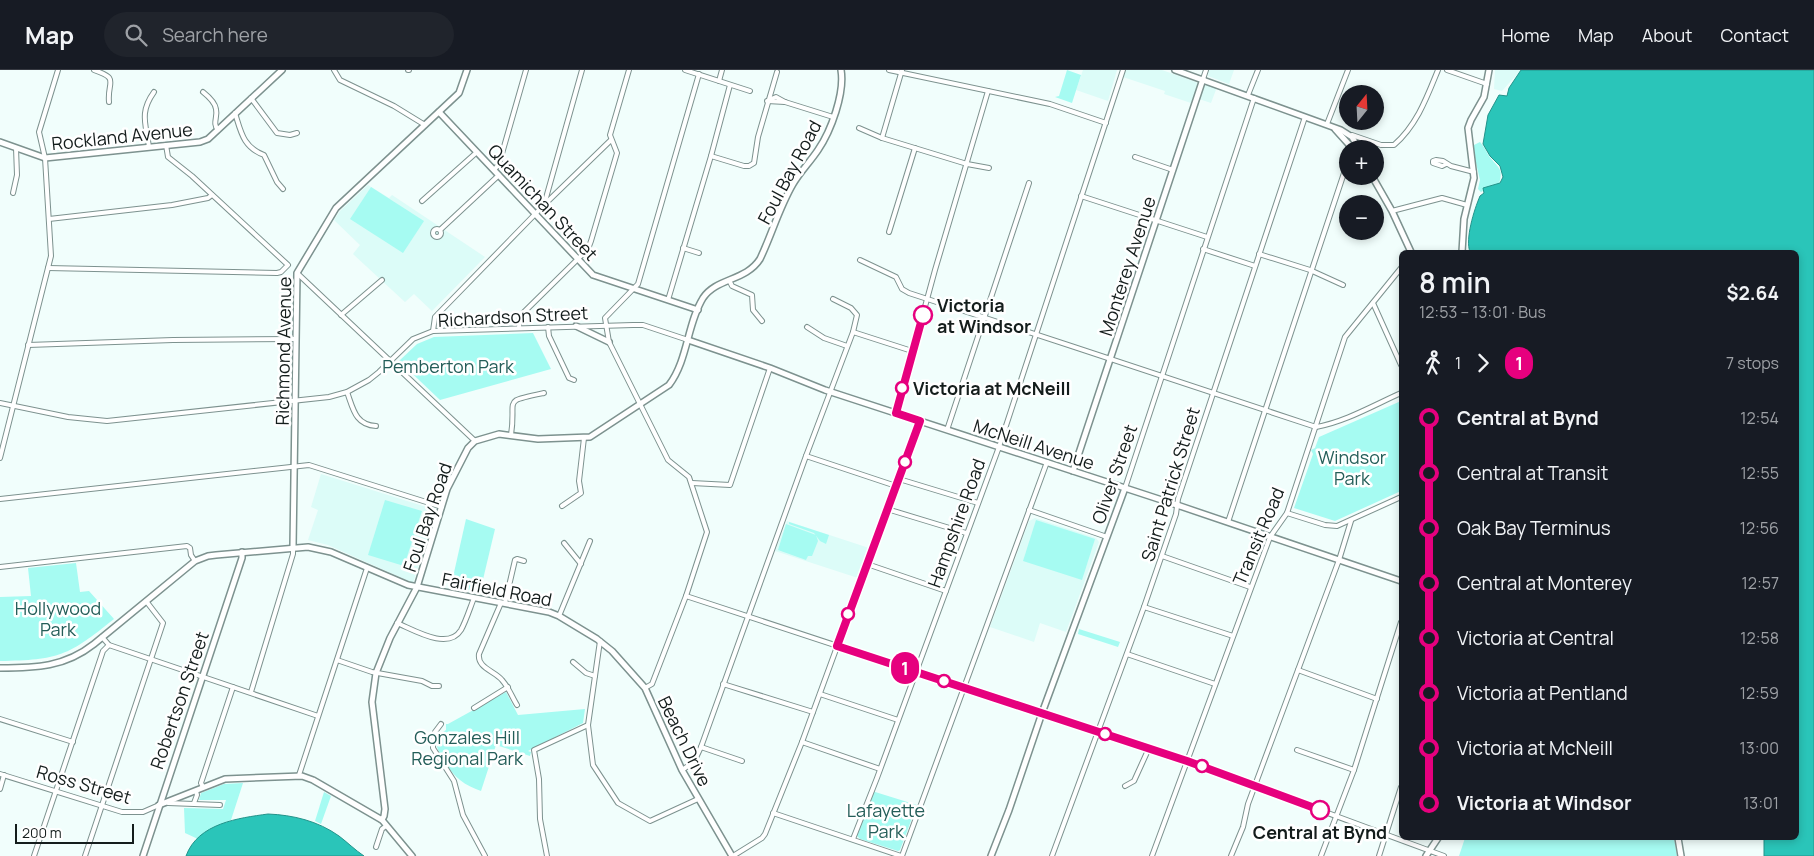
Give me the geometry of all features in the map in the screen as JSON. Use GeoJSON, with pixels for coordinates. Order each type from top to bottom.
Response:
{"type":"FeatureCollection","features":[{"type":"Feature","properties":{"kind":"street"},"geometry":{"type":"LineString","coordinates":[[0,458],[51,256],[44,158],[39,132],[58,70]]}},
{"type":"Feature","properties":{"kind":"street"},"geometry":{"type":"LineString","coordinates":[[94,70],[111,78],[108,92],[109,102]]}},
{"type":"Feature","properties":{"kind":"street","name":"Rockland Avenue"},"geometry":{"type":"LineString","coordinates":[[0,142],[44,158],[200,142],[208,139],[282,70]]}},
{"type":"Feature","properties":{"kind":"street"},"geometry":{"type":"LineString","coordinates":[[334,70],[340,80],[394,106],[425,125]]}},
{"type":"Feature","properties":{"kind":"street","name":"Richmond Avenue"},"geometry":{"type":"LineString","coordinates":[[251,692],[294,554],[297,273],[334,210],[459,93],[467,70]]}},
{"type":"Feature","properties":{"kind":"street"},"geometry":{"type":"LineString","coordinates":[[494,170],[499,164],[526,70]]}},
{"type":"Feature","properties":{"kind":"street"},"geometry":{"type":"LineString","coordinates":[[544,205],[582,70]]}},
{"type":"Feature","properties":{"kind":"street"},"geometry":{"type":"LineString","coordinates":[[519,328],[520,316],[588,248],[591,241],[617,152],[611,140],[611,132],[629,70]]}},
{"type":"Feature","properties":{"kind":"street"},"geometry":{"type":"LineString","coordinates":[[686,70],[750,91]]}},
{"type":"Feature","properties":{"kind":"street"},"geometry":{"type":"LineString","coordinates":[[719,81],[722,70]]}},
{"type":"Feature","properties":{"kind":"street","name":"Foul Bay Road"},"geometry":{"type":"LineString","coordinates":[[382,820],[385,809],[372,702],[376,673],[397,623],[417,587],[451,481],[468,448],[475,441],[499,434],[538,439],[590,437],[669,385],[698,310],[707,294],[729,280],[752,269],[760,259],[793,184],[820,148],[840,97],[843,80],[841,70]]}},
{"type":"Feature","properties":{"kind":"street"},"geometry":{"type":"LineString","coordinates":[[889,70],[1050,104],[1106,123]]}},
{"type":"Feature","properties":{"kind":"street","name":"Hampshire Road"},"geometry":{"type":"LineString","coordinates":[[852,839],[880,769],[999,447],[1123,70]]}},
{"type":"Feature","properties":{"kind":"street"},"geometry":{"type":"LineString","coordinates":[[1175,70],[1329,125],[1355,139],[1381,145],[1394,145],[1411,127],[1419,114],[1438,70]]}},
{"type":"Feature","properties":{"kind":"street","name":"Monterey Avenue"},"geometry":{"type":"LineString","coordinates":[[1073,471],[1206,70]]}},
{"type":"Feature","properties":{"kind":"street"},"geometry":{"type":"LineString","coordinates":[[1248,95],[1258,70]]}},
{"type":"Feature","properties":{"kind":"street"},"geometry":{"type":"LineString","coordinates":[[1329,125],[1348,70]]}},
{"type":"Feature","properties":{"kind":"street"},"geometry":{"type":"LineString","coordinates":[[1447,70],[1487,84]]}},
{"type":"Feature","properties":{"kind":"street"},"geometry":{"type":"LineString","coordinates":[[1462,250],[1463,227],[1474,172],[1468,128],[1470,120],[1482,102],[1487,84],[1488,70]]}},
{"type":"Feature","properties":{"kind":"street"},"geometry":{"type":"LineString","coordinates":[[711,156],[744,166],[754,163],[758,137],[777,72]]}},
{"type":"Feature","properties":{"kind":"street"},"geometry":{"type":"LineString","coordinates":[[882,138],[902,72]]}},
{"type":"Feature","properties":{"kind":"street"},"geometry":{"type":"LineString","coordinates":[[645,688],[652,684],[686,596],[707,537],[706,524],[689,477],[668,460],[610,342],[605,318],[640,280],[699,74]]}},
{"type":"Feature","properties":{"kind":"street"},"geometry":{"type":"LineString","coordinates":[[668,300],[711,156],[730,84]]}},
{"type":"Feature","properties":{"kind":"street"},"geometry":{"type":"LineString","coordinates":[[896,413],[912,351],[988,91]]}},
{"type":"Feature","properties":{"kind":"street"},"geometry":{"type":"LineString","coordinates":[[149,147],[144,114],[146,103],[154,92]]}},
{"type":"Feature","properties":{"kind":"street"},"geometry":{"type":"LineString","coordinates":[[203,92],[215,105],[216,115],[214,124],[218,130]]}},
{"type":"Feature","properties":{"kind":"street"},"geometry":{"type":"LineString","coordinates":[[251,98],[277,133],[290,135],[297,133]]}},
{"type":"Feature","properties":{"kind":"street","name":"Oliver Street"},"geometry":{"type":"LineString","coordinates":[[991,856],[1125,488],[1254,98]]}},
{"type":"Feature","properties":{"kind":"street"},"geometry":{"type":"LineString","coordinates":[[768,102],[785,102],[833,117]]}},
{"type":"Feature","properties":{"kind":"street","name":"Quamichan Street"},"geometry":{"type":"LineString","coordinates":[[440,112],[593,275],[698,310]]}},
{"type":"Feature","properties":{"kind":"street"},"geometry":{"type":"LineString","coordinates":[[235,113],[242,137],[254,151],[264,155],[277,182],[283,189]]}},
{"type":"Feature","properties":{"kind":"street","name":"Saint Patrick Street"},"geometry":{"type":"LineString","coordinates":[[1052,856],[1162,556],[1213,392],[1304,116]]}},
{"type":"Feature","properties":{"kind":"street"},"geometry":{"type":"LineString","coordinates":[[1329,125],[1346,140]]}},
{"type":"Feature","properties":{"kind":"street"},"geometry":{"type":"LineString","coordinates":[[860,128],[882,138],[967,164],[989,168]]}},
{"type":"Feature","properties":{"kind":"street"},"geometry":{"type":"LineString","coordinates":[[434,331],[435,317],[544,205],[611,140]]}},
{"type":"Feature","properties":{"kind":"street"},"geometry":{"type":"LineString","coordinates":[[48,268],[277,273],[281,272],[288,265],[212,194],[168,157],[166,145]]}},
{"type":"Feature","properties":{"kind":"street"},"geometry":{"type":"LineString","coordinates":[[13,193],[17,176],[16,148]]}},
{"type":"Feature","properties":{"kind":"street"},"geometry":{"type":"LineString","coordinates":[[890,232],[915,148]]}},
{"type":"Feature","properties":{"kind":"street"},"geometry":{"type":"LineString","coordinates":[[422,201],[477,152]]}},
{"type":"Feature","properties":{"kind":"street"},"geometry":{"type":"LineString","coordinates":[[1135,157],[1173,170]]}},
{"type":"Feature","properties":{"kind":"street"},"geometry":{"type":"LineString","coordinates":[[1446,164],[1474,172]]}},
{"type":"Feature","properties":{"kind":"street"},"geometry":{"type":"LineString","coordinates":[[440,230],[499,175]]}},
{"type":"Feature","properties":{"kind":"street"},"geometry":{"type":"LineString","coordinates":[[947,430],[1029,182]]}},
{"type":"Feature","properties":{"kind":"street"},"geometry":{"type":"LineString","coordinates":[[1228,522],[1340,185]]}},
{"type":"Feature","properties":{"kind":"street"},"geometry":{"type":"LineString","coordinates":[[1377,185],[1392,211],[1410,250]]}},
{"type":"Feature","properties":{"kind":"street"},"geometry":{"type":"LineString","coordinates":[[49,219],[172,205],[208,198],[212,194]]}},
{"type":"Feature","properties":{"kind":"street"},"geometry":{"type":"LineString","coordinates":[[1081,196],[1207,237]]}},
{"type":"Feature","properties":{"kind":"street"},"geometry":{"type":"LineString","coordinates":[[1392,211],[1442,198],[1467,205]]}},
{"type":"Feature","properties":{"kind":"street"},"geometry":{"type":"LineString","coordinates":[[684,248],[699,253]]}},
{"type":"Feature","properties":{"kind":"street"},"geometry":{"type":"LineString","coordinates":[[1203,249],[1255,266]]}},
{"type":"Feature","properties":{"kind":"street"},"geometry":{"type":"LineString","coordinates":[[1259,254],[1310,270],[1343,285]]}},
{"type":"Feature","properties":{"kind":"street"},"geometry":{"type":"LineString","coordinates":[[860,260],[896,277],[902,289],[927,299],[1316,427],[1334,422],[1399,394]]}},
{"type":"Feature","properties":{"kind":"street","name":"Transit Road"},"geometry":{"type":"LineString","coordinates":[[1152,856],[1250,587],[1270,537],[1287,513],[1345,337],[1399,271]]}},
{"type":"Feature","properties":{"kind":"street"},"geometry":{"type":"LineString","coordinates":[[297,273],[475,441]]}},
{"type":"Feature","properties":{"kind":"street"},"geometry":{"type":"LineString","coordinates":[[341,315],[382,280]]}},
{"type":"Feature","properties":{"kind":"street"},"geometry":{"type":"LineString","coordinates":[[729,280],[732,286],[752,295],[753,310],[762,321]]}},
{"type":"Feature","properties":{"kind":"street"},"geometry":{"type":"LineString","coordinates":[[682,770],[694,762],[700,747],[806,456],[854,332],[856,315],[851,308],[833,299]]}},
{"type":"Feature","properties":{"kind":"street"},"geometry":{"type":"LineString","coordinates":[[1374,303],[1399,360]]}},
{"type":"Feature","properties":{"kind":"street","name":"Richardson Street"},"geometry":{"type":"LineString","coordinates":[[0,403],[68,417],[107,421],[328,397],[347,392],[369,380],[413,339],[434,331],[643,325],[688,340]]}},
{"type":"Feature","properties":{"kind":"street"},"geometry":{"type":"LineString","coordinates":[[576,326],[610,342]]}},
{"type":"Feature","properties":{"kind":"street"},"geometry":{"type":"LineString","coordinates":[[548,327],[549,336],[568,378],[574,380]]}},
{"type":"Feature","properties":{"kind":"street"},"geometry":{"type":"LineString","coordinates":[[807,327],[824,338],[847,346]]}},
{"type":"Feature","properties":{"kind":"street"},"geometry":{"type":"LineString","coordinates":[[854,332],[912,351]]}},
{"type":"Feature","properties":{"kind":"street"},"geometry":{"type":"LineString","coordinates":[[28,344],[295,339]]}},
{"type":"Feature","properties":{"kind":"street","name":"McNeill Avenue"},"geometry":{"type":"LineString","coordinates":[[688,340],[770,368],[832,392],[1177,505],[1399,580]]}},
{"type":"Feature","properties":{"kind":"street"},"geometry":{"type":"LineString","coordinates":[[692,483],[730,485],[770,368]]}},
{"type":"Feature","properties":{"kind":"street"},"geometry":{"type":"LineString","coordinates":[[347,392],[361,422],[367,426],[376,426]]}},
{"type":"Feature","properties":{"kind":"street"},"geometry":{"type":"LineString","coordinates":[[511,435],[514,421],[511,409],[512,403],[516,399],[544,393]]}},
{"type":"Feature","properties":{"kind":"street"},"geometry":{"type":"LineString","coordinates":[[732,856],[762,838],[773,813],[820,694],[920,421]]}},
{"type":"Feature","properties":{"kind":"street"},"geometry":{"type":"LineString","coordinates":[[562,506],[581,493],[579,481],[584,438]]}},
{"type":"Feature","properties":{"kind":"street"},"geometry":{"type":"LineString","coordinates":[[806,456],[896,486]]}},
{"type":"Feature","properties":{"kind":"street"},"geometry":{"type":"LineString","coordinates":[[773,813],[902,856],[1047,462]]}},
{"type":"Feature","properties":{"kind":"street"},"geometry":{"type":"LineString","coordinates":[[0,499],[309,464],[442,507]]}},
{"type":"Feature","properties":{"kind":"street"},"geometry":{"type":"LineString","coordinates":[[899,479],[978,503]]}},
{"type":"Feature","properties":{"kind":"street"},"geometry":{"type":"LineString","coordinates":[[1287,513],[1330,526],[1351,520],[1399,498]]}},
{"type":"Feature","properties":{"kind":"street"},"geometry":{"type":"LineString","coordinates":[[888,509],[966,533]]}},
{"type":"Feature","properties":{"kind":"street"},"geometry":{"type":"LineString","coordinates":[[1029,510],[1107,537]]}},
{"type":"Feature","properties":{"kind":"street"},"geometry":{"type":"LineString","coordinates":[[1231,856],[1339,560],[1351,520]]}},
{"type":"Feature","properties":{"kind":"street"},"geometry":{"type":"LineString","coordinates":[[559,616],[590,541]]}},
{"type":"Feature","properties":{"kind":"street"},"geometry":{"type":"LineString","coordinates":[[564,543],[581,564]]}},
{"type":"Feature","properties":{"kind":"street"},"geometry":{"type":"LineString","coordinates":[[0,567],[187,546],[190,548],[191,555],[195,561]]}},
{"type":"Feature","properties":{"kind":"street","name":"Fairfield Road"},"geometry":{"type":"LineString","coordinates":[[0,668],[43,667],[65,661],[86,650],[195,561],[208,556],[293,547],[325,550],[402,584],[549,612],[559,616],[602,643]]}},
{"type":"Feature","properties":{"kind":"street","name":"Robertson Street"},"geometry":{"type":"LineString","coordinates":[[143,856],[201,676],[242,558],[242,552]]}},
{"type":"Feature","properties":{"kind":"street"},"geometry":{"type":"LineString","coordinates":[[1162,556],[1250,587]]}},
{"type":"Feature","properties":{"kind":"street"},"geometry":{"type":"LineString","coordinates":[[516,705],[508,687],[501,678],[481,664],[478,659],[503,603],[515,560],[524,561]]}},
{"type":"Feature","properties":{"kind":"street"},"geometry":{"type":"LineString","coordinates":[[867,564],[946,591]]}},
{"type":"Feature","properties":{"kind":"street"},"geometry":{"type":"LineString","coordinates":[[299,775],[367,568]]}},
{"type":"Feature","properties":{"kind":"street"},"geometry":{"type":"LineString","coordinates":[[686,596],[1187,761],[1399,839]]}},
{"type":"Feature","properties":{"kind":"street"},"geometry":{"type":"LineString","coordinates":[[397,623],[439,640],[447,640],[456,636],[461,630],[474,598]]}},
{"type":"Feature","properties":{"kind":"street"},"geometry":{"type":"LineString","coordinates":[[85,856],[163,623],[146,601]]}},
{"type":"Feature","properties":{"kind":"street"},"geometry":{"type":"LineString","coordinates":[[1144,607],[1233,636]]}},
{"type":"Feature","properties":{"kind":"street"},"geometry":{"type":"LineString","coordinates":[[1322,856],[1354,770],[1399,628]]}},
{"type":"Feature","properties":{"kind":"street"},"geometry":{"type":"LineString","coordinates":[[102,637],[109,646],[318,716]]}},
{"type":"Feature","properties":{"kind":"street"},"geometry":{"type":"LineString","coordinates":[[602,643],[588,725],[593,765],[618,803],[650,821],[698,799]]}},
{"type":"Feature","properties":{"kind":"street","name":"Beach Drive"},"geometry":{"type":"LineString","coordinates":[[602,643],[645,688],[682,770],[732,856]]}},
{"type":"Feature","properties":{"kind":"street"},"geometry":{"type":"LineString","coordinates":[[34,856],[103,651],[109,646]]}},
{"type":"Feature","properties":{"kind":"street"},"geometry":{"type":"LineString","coordinates":[[1127,654],[1215,684]]}},
{"type":"Feature","properties":{"kind":"street"},"geometry":{"type":"LineString","coordinates":[[337,660],[376,673],[439,686]]}},
{"type":"Feature","properties":{"kind":"street"},"geometry":{"type":"LineString","coordinates":[[573,662],[586,673],[595,676]]}},
{"type":"Feature","properties":{"kind":"street"},"geometry":{"type":"LineString","coordinates":[[1298,670],[1377,699]]}},
{"type":"Feature","properties":{"kind":"street"},"geometry":{"type":"LineString","coordinates":[[724,684],[813,712]]}},
{"type":"Feature","properties":{"kind":"street"},"geometry":{"type":"LineString","coordinates":[[203,788],[201,783],[233,686]]}},
{"type":"Feature","properties":{"kind":"street"},"geometry":{"type":"LineString","coordinates":[[474,708],[508,687]]}},
{"type":"Feature","properties":{"kind":"street"},"geometry":{"type":"LineString","coordinates":[[820,694],[898,720]]}},
{"type":"Feature","properties":{"kind":"street"},"geometry":{"type":"LineString","coordinates":[[0,719],[72,742]]}},
{"type":"Feature","properties":{"kind":"street"},"geometry":{"type":"LineString","coordinates":[[440,724],[432,740],[433,748],[454,781],[463,815],[485,856]]}},
{"type":"Feature","properties":{"kind":"street"},"geometry":{"type":"LineString","coordinates":[[547,856],[540,820],[539,779],[534,750],[588,725]]}},
{"type":"Feature","properties":{"kind":"street"},"geometry":{"type":"LineString","coordinates":[[802,742],[880,769]]}},
{"type":"Feature","properties":{"kind":"street"},"geometry":{"type":"LineString","coordinates":[[700,747],[742,761]]}},
{"type":"Feature","properties":{"kind":"street"},"geometry":{"type":"LineString","coordinates":[[1125,786],[1134,781],[1148,748]]}},
{"type":"Feature","properties":{"kind":"street"},"geometry":{"type":"LineString","coordinates":[[1297,750],[1354,770]]}},
{"type":"Feature","properties":{"kind":"street"},"geometry":{"type":"LineString","coordinates":[[0,789],[2,775]]}},
{"type":"Feature","properties":{"kind":"street","name":"Ross Street"},"geometry":{"type":"LineString","coordinates":[[2,775],[129,813],[143,812],[166,803],[220,805]]}},
{"type":"Feature","properties":{"kind":"street"},"geometry":{"type":"LineString","coordinates":[[166,803],[225,779],[299,775],[314,780],[382,820],[412,856]]}},
{"type":"Feature","properties":{"kind":"street"},"geometry":{"type":"LineString","coordinates":[[194,804],[197,795],[196,790]]}},
{"type":"Feature","properties":{"kind":"street"},"geometry":{"type":"LineString","coordinates":[[1379,856],[1399,793]]}},
{"type":"Feature","properties":{"kind":"street"},"geometry":{"type":"LineString","coordinates":[[376,847],[382,829],[386,826]]}},
{"type":"Feature","properties":{"kind":"street"},"geometry":{"type":"LineString","coordinates":[[1402,840],[1444,856]]}},
{"type":"Feature","properties":{"kind":"street"},"geometry":{"type":"LineString","coordinates":[[1426,856],[1436,840]]}},
{"type":"Feature","properties":{"kind":"street"},"geometry":{"type":"LineString","coordinates":[[1678,840],[1681,856]]}},
{"type":"Feature","properties":{"kind":"shaded area"},"geometry":{"type":"Polygon","coordinates":[[[1083,70],[1117,70],[1108,101],[1076,90],[1083,70]]]}},
{"type":"Feature","properties":{"kind":"shaded area"},"geometry":{"type":"Polygon","coordinates":[[[1126,70],[1162,70],[1198,84],[1191,103],[1164,94],[1165,91],[1123,77],[1126,70]]]}},
{"type":"Feature","properties":{"kind":"shaded area"},"geometry":{"type":"Polygon","coordinates":[[[1209,70],[1234,70],[1229,84],[1208,76],[1209,70]]]}},
{"type":"Feature","properties":{"kind":"shaded area"},"geometry":{"type":"Polygon","coordinates":[[[1495,70],[1521,70],[1502,91],[1494,89],[1495,70]]]}},
{"type":"Feature","properties":{"kind":"shaded area"},"geometry":{"type":"Polygon","coordinates":[[[1521,70],[1814,70],[1814,856],[1764,856],[1764,840],[1799,840],[1799,250],[1470,250],[1471,224],[1480,196],[1484,193],[1483,188],[1500,183],[1503,177],[1500,166],[1490,156],[1483,144],[1488,115],[1499,95],[1507,96],[1509,88],[1521,70]]]}},
{"type":"Feature","properties":{"kind":"shaded area"},"geometry":{"type":"Polygon","coordinates":[[[1204,85],[1217,87],[1211,103],[1199,99],[1204,85]]]}},
{"type":"Feature","properties":{"kind":"shaded area"},"geometry":{"type":"Polygon","coordinates":[[[368,185],[389,198],[392,195],[485,257],[432,311],[414,294],[405,302],[353,254],[360,245],[334,220],[340,211],[368,185]]]}},
{"type":"Feature","properties":{"kind":"shaded area"},"geometry":{"type":"Polygon","coordinates":[[[321,474],[436,510],[413,583],[328,545],[308,540],[318,510],[311,507],[321,474]]]}},
{"type":"Feature","properties":{"kind":"shaded area"},"geometry":{"type":"Polygon","coordinates":[[[1035,518],[1096,538],[1099,542],[1066,632],[1040,623],[1034,642],[990,627],[1029,521],[1035,518]]]}},
{"type":"Feature","properties":{"kind":"shaded area"},"geometry":{"type":"Polygon","coordinates":[[[787,521],[869,548],[858,578],[775,551],[787,521]]]}},
{"type":"Feature","properties":{"kind":"shaded area"},"geometry":{"type":"Polygon","coordinates":[[[268,814],[296,817],[323,826],[364,856],[186,856],[200,836],[210,829],[232,820],[268,814]]]}},
{"type":"Feature","properties":{"kind":"green space"},"geometry":{"type":"Polygon","coordinates":[[[1067,70],[1081,75],[1072,103],[1055,97],[1059,96],[1067,70]]]}},
{"type":"Feature","properties":{"kind":"green space"},"geometry":{"type":"Polygon","coordinates":[[[1480,142],[1499,169],[1501,175],[1499,184],[1481,192],[1478,189],[1480,180],[1472,146],[1480,142]]]}},
{"type":"Feature","properties":{"kind":"green space"},"geometry":{"type":"Polygon","coordinates":[[[371,187],[424,221],[403,253],[350,219],[371,187]]]}},
{"type":"Feature","properties":{"kind":"green space","name":"Pemberton Park"},"geometry":{"type":"Polygon","coordinates":[[[533,333],[551,369],[440,400],[399,361],[417,344],[434,337],[533,333]]]}},
{"type":"Feature","properties":{"kind":"green space","name":"Windsor Park"},"geometry":{"type":"Polygon","coordinates":[[[1399,402],[1399,492],[1335,521],[1294,508],[1313,454],[1311,450],[1315,448],[1319,437],[1399,402]]]}},
{"type":"Feature","properties":{"kind":"green space"},"geometry":{"type":"Polygon","coordinates":[[[385,500],[422,511],[404,566],[368,555],[385,500]]]}},
{"type":"Feature","properties":{"kind":"green space"},"geometry":{"type":"Polygon","coordinates":[[[466,519],[495,529],[480,592],[451,586],[466,519]]]}},
{"type":"Feature","properties":{"kind":"green space"},"geometry":{"type":"Polygon","coordinates":[[[1036,520],[1095,539],[1082,580],[1023,561],[1036,520]]]}},
{"type":"Feature","properties":{"kind":"green space"},"geometry":{"type":"Polygon","coordinates":[[[789,522],[829,535],[826,544],[820,541],[814,533],[789,524],[789,522]]]}},
{"type":"Feature","properties":{"kind":"green space"},"geometry":{"type":"Polygon","coordinates":[[[786,524],[816,535],[818,541],[812,556],[808,556],[806,560],[778,550],[786,524]]]}},
{"type":"Feature","properties":{"kind":"green space","name":"Hollywood Park"},"geometry":{"type":"Polygon","coordinates":[[[76,563],[80,592],[89,591],[114,619],[85,641],[62,654],[36,659],[0,661],[0,597],[31,596],[28,568],[76,563]]]}},
{"type":"Feature","properties":{"kind":"green space"},"geometry":{"type":"Polygon","coordinates":[[[1079,629],[1120,642],[1118,647],[1078,634],[1079,629]]]}},
{"type":"Feature","properties":{"kind":"green space","name":"Gonzales Hill Regional Park"},"geometry":{"type":"Polygon","coordinates":[[[506,692],[518,715],[585,709],[583,723],[528,751],[531,752],[530,756],[496,745],[481,791],[472,788],[456,777],[440,754],[436,742],[437,737],[446,730],[446,724],[506,692]]]}},
{"type":"Feature","properties":{"kind":"green space"},"geometry":{"type":"Polygon","coordinates":[[[243,783],[231,820],[211,829],[198,839],[185,833],[184,808],[223,809],[226,800],[199,800],[201,793],[224,784],[243,783]]]}},
{"type":"Feature","properties":{"kind":"green space","name":"Lafayette Park"},"geometry":{"type":"Polygon","coordinates":[[[872,791],[917,805],[898,851],[860,839],[856,835],[872,791]]]}},
{"type":"Feature","properties":{"kind":"green space"},"geometry":{"type":"Polygon","coordinates":[[[324,792],[331,796],[321,824],[315,821],[324,792]]]}},
{"type":"Feature","properties":{"kind":"green space"},"geometry":{"type":"Polygon","coordinates":[[[1464,840],[1674,840],[1677,856],[1459,856],[1464,840]]]}},
{"type":"Feature","properties":{"kind":"bus line","name":"1"},"geometry":{"type":"LineString","coordinates":[[923,315],[896,413],[920,421],[837,646],[1187,761],[1320,810]]}},
{"type":"Feature","properties":{"kind":"place","name":"Victoria at Windsor"},"geometry":{"type":"Point","coordinates":[923,315]}},
{"type":"Feature","properties":{"kind":"place","name":"Victoria at McNeill"},"geometry":{"type":"Point","coordinates":[902,388]}},
{"type":"Feature","properties":{"kind":"place","name":"Central at Bynd"},"geometry":{"type":"Point","coordinates":[1320,810]}}]}
